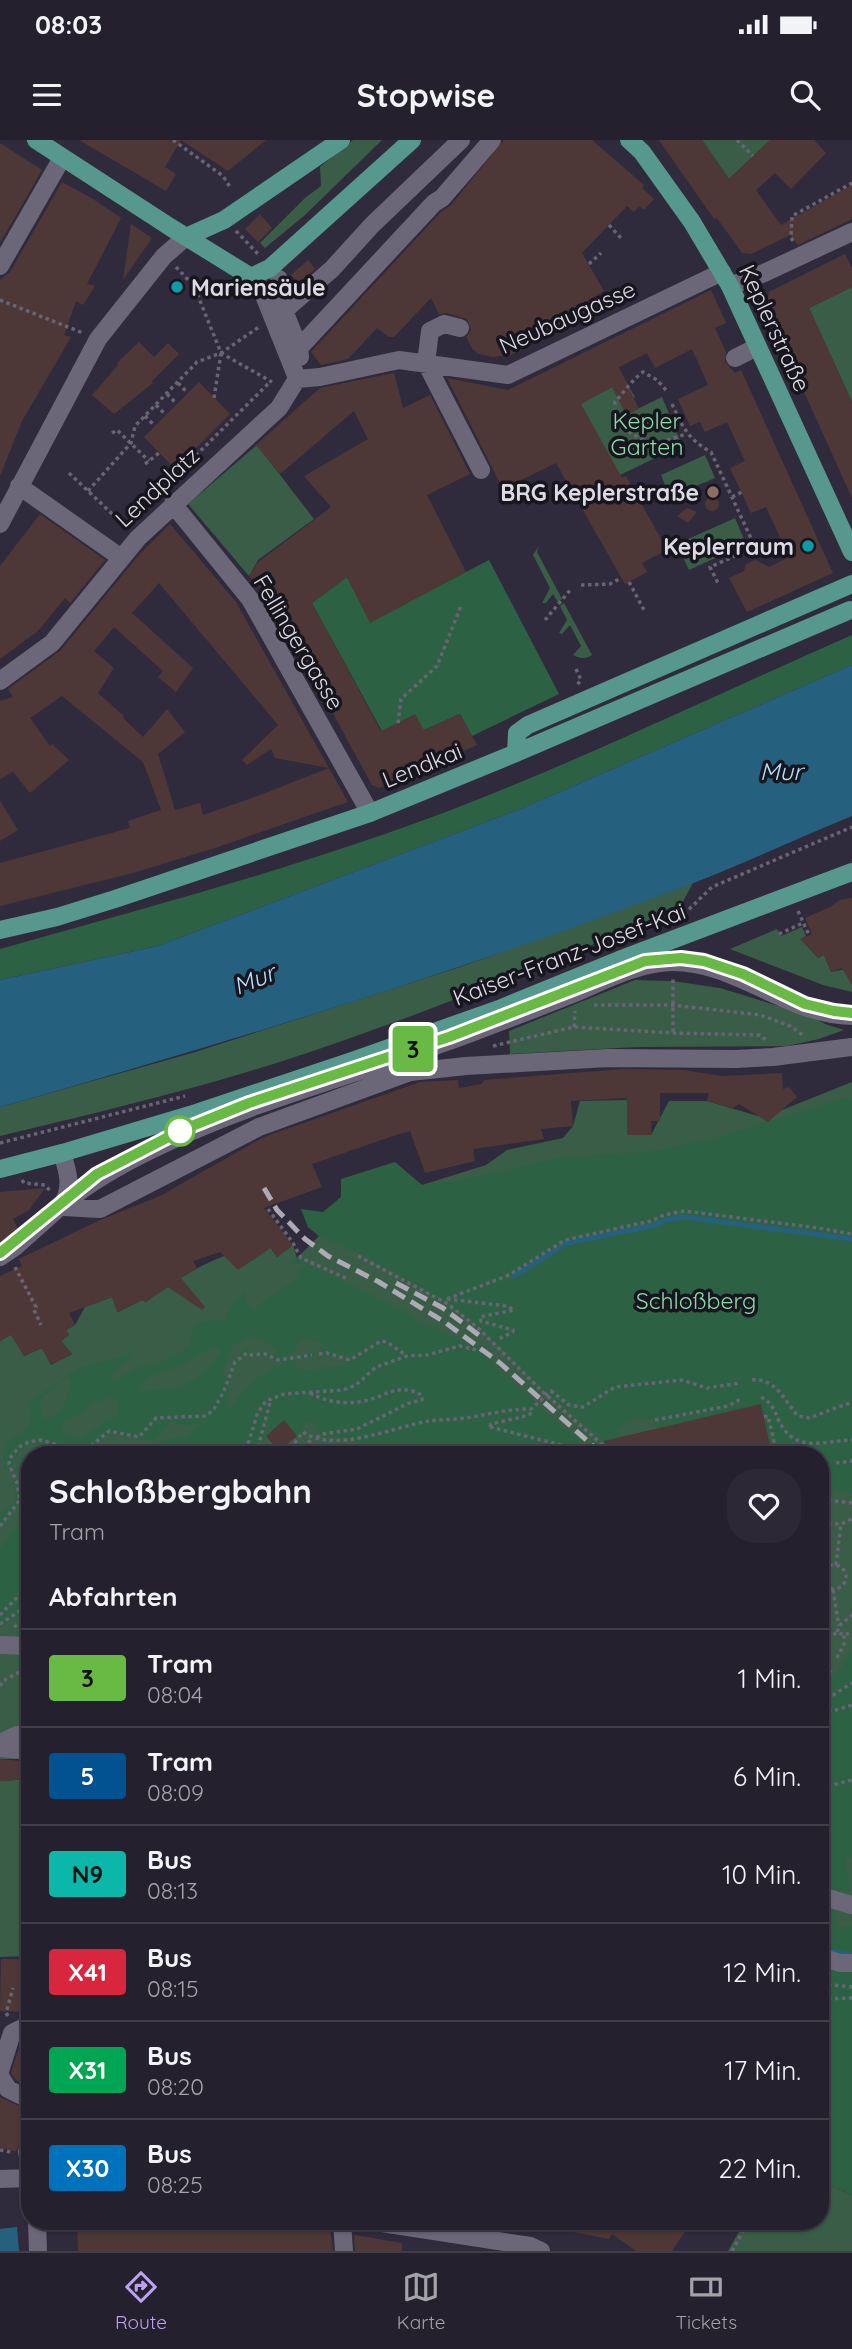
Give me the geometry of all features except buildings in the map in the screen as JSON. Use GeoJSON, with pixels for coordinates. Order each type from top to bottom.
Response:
{"type":"FeatureCollection","features":[{"type":"Feature","properties":{"kind":"main road"},"geometry":{"type":"LineString","coordinates":[[36,140],[62,151],[186,237],[251,277],[270,268],[412,140]]}},
{"type":"Feature","properties":{"kind":"main road"},"geometry":{"type":"LineString","coordinates":[[186,237],[224,220],[341,140]]}},
{"type":"Feature","properties":{"kind":"main road","name":"Keplerstraße"},"geometry":{"type":"LineString","coordinates":[[629,140],[642,152],[692,222],[726,279],[852,552]]}},
{"type":"Feature","properties":{"kind":"main road"},"geometry":{"type":"LineString","coordinates":[[516,753],[517,733],[528,724],[852,584]]}},
{"type":"Feature","properties":{"kind":"main road","name":"Lendkai"},"geometry":{"type":"LineString","coordinates":[[0,930],[80,910],[370,813],[850,610]]}},
{"type":"Feature","properties":{"kind":"main road","name":"Kaiser-Franz-Josef-Kai"},"geometry":{"type":"LineString","coordinates":[[0,1169],[196,1113],[352,1061],[499,1009],[619,960],[852,872]]}},
{"type":"Feature","properties":{"kind":"street"},"geometry":{"type":"LineString","coordinates":[[276,317],[332,269],[372,225],[461,140]]}},
{"type":"Feature","properties":{"kind":"street"},"geometry":{"type":"LineString","coordinates":[[279,279],[283,291],[276,317],[298,353],[332,319],[492,140]]}},
{"type":"Feature","properties":{"kind":"street"},"geometry":{"type":"LineString","coordinates":[[0,266],[62,151]]}},
{"type":"Feature","properties":{"kind":"street","name":"Neubaugasse"},"geometry":{"type":"LineString","coordinates":[[290,383],[399,360],[508,375],[726,279],[764,273],[852,232]]}},
{"type":"Feature","properties":{"kind":"street"},"geometry":{"type":"LineString","coordinates":[[0,524],[98,339],[164,256],[186,237]]}},
{"type":"Feature","properties":{"kind":"street"},"geometry":{"type":"LineString","coordinates":[[251,277],[261,288],[290,383]]}},
{"type":"Feature","properties":{"kind":"street"},"geometry":{"type":"LineString","coordinates":[[460,328],[444,324],[430,331],[426,363],[481,470]]}},
{"type":"Feature","properties":{"kind":"street"},"geometry":{"type":"LineString","coordinates":[[735,358],[757,347]]}},
{"type":"Feature","properties":{"kind":"street","name":"Lendplatz"},"geometry":{"type":"LineString","coordinates":[[19,485],[120,557],[173,504],[279,408],[290,383]]}},
{"type":"Feature","properties":{"kind":"street","name":"Fellingergasse"},"geometry":{"type":"LineString","coordinates":[[173,504],[250,598],[370,813]]}},
{"type":"Feature","properties":{"kind":"street"},"geometry":{"type":"LineString","coordinates":[[0,681],[52,643],[120,557]]}},
{"type":"Feature","properties":{"kind":"street"},"geometry":{"type":"LineString","coordinates":[[9,1255],[56,1198],[87,1186],[117,1167],[199,1127],[250,1106],[450,1041],[648,965],[674,962],[707,966],[738,976],[808,1009],[852,1016]]}},
{"type":"Feature","properties":{"kind":"street"},"geometry":{"type":"LineString","coordinates":[[56,1198],[64,1207],[100,1209],[259,1127],[410,1072],[608,1058],[773,1058],[852,1047]]}},
{"type":"Feature","properties":{"kind":"street"},"geometry":{"type":"LineString","coordinates":[[56,1198],[67,1197],[70,1181],[62,1153]]}},
{"type":"Feature","properties":{"kind":"street"},"geometry":{"type":"LineString","coordinates":[[0,1646],[21,1646]]}},
{"type":"Feature","properties":{"kind":"street"},"geometry":{"type":"LineString","coordinates":[[0,1745],[21,1735]]}},
{"type":"Feature","properties":{"kind":"street"},"geometry":{"type":"LineString","coordinates":[[0,1745],[21,1749]]}},
{"type":"Feature","properties":{"kind":"street"},"geometry":{"type":"LineString","coordinates":[[829,1898],[852,1905]]}},
{"type":"Feature","properties":{"kind":"street"},"geometry":{"type":"LineString","coordinates":[[829,1960],[852,1963]]}},
{"type":"Feature","properties":{"kind":"street"},"geometry":{"type":"LineString","coordinates":[[21,2028],[12,2033],[0,2073],[8,2090],[21,2096]]}},
{"type":"Feature","properties":{"kind":"street"},"geometry":{"type":"LineString","coordinates":[[0,2179],[21,2178]]}},
{"type":"Feature","properties":{"kind":"street"},"geometry":{"type":"LineString","coordinates":[[37,2230],[38,2251]]}},
{"type":"Feature","properties":{"kind":"street"},"geometry":{"type":"LineString","coordinates":[[343,2230],[344,2251]]}},
{"type":"Feature","properties":{"kind":"street"},"geometry":{"type":"LineString","coordinates":[[427,2230],[530,2246],[541,2251]]}},
{"type":"Feature","properties":{"kind":"path"},"geometry":{"type":"LineString","coordinates":[[173,140],[223,176],[230,187]]}},
{"type":"Feature","properties":{"kind":"path"},"geometry":{"type":"LineString","coordinates":[[737,140],[753,156]]}},
{"type":"Feature","properties":{"kind":"path"},"geometry":{"type":"LineString","coordinates":[[799,248],[790,238],[792,216],[852,183]]}},
{"type":"Feature","properties":{"kind":"path"},"geometry":{"type":"LineString","coordinates":[[609,225],[621,238]]}},
{"type":"Feature","properties":{"kind":"path"},"geometry":{"type":"LineString","coordinates":[[234,229],[257,253]]}},
{"type":"Feature","properties":{"kind":"path"},"geometry":{"type":"LineString","coordinates":[[589,264],[600,253]]}},
{"type":"Feature","properties":{"kind":"path"},"geometry":{"type":"LineString","coordinates":[[171,262],[194,286],[221,353],[214,398]]}},
{"type":"Feature","properties":{"kind":"path"},"geometry":{"type":"LineString","coordinates":[[0,300],[98,339]]}},
{"type":"Feature","properties":{"kind":"path"},"geometry":{"type":"LineString","coordinates":[[88,491],[131,443],[135,426],[197,362],[221,353],[276,317]]}},
{"type":"Feature","properties":{"kind":"path"},"geometry":{"type":"LineString","coordinates":[[221,353],[271,381],[290,383]]}},
{"type":"Feature","properties":{"kind":"path"},"geometry":{"type":"LineString","coordinates":[[666,390],[657,380],[643,372],[615,402],[613,411],[617,422],[622,428],[657,444],[686,434]]}},
{"type":"Feature","properties":{"kind":"path"},"geometry":{"type":"LineString","coordinates":[[154,498],[209,437],[271,381]]}},
{"type":"Feature","properties":{"kind":"path"},"geometry":{"type":"LineString","coordinates":[[178,383],[188,393]]}},
{"type":"Feature","properties":{"kind":"path"},"geometry":{"type":"LineString","coordinates":[[167,394],[177,404]]}},
{"type":"Feature","properties":{"kind":"path"},"geometry":{"type":"LineString","coordinates":[[672,404],[686,434],[696,444],[711,452],[755,547],[710,566],[718,583]]}},
{"type":"Feature","properties":{"kind":"path"},"geometry":{"type":"LineString","coordinates":[[156,405],[166,415]]}},
{"type":"Feature","properties":{"kind":"path"},"geometry":{"type":"LineString","coordinates":[[145,416],[155,426]]}},
{"type":"Feature","properties":{"kind":"path"},"geometry":{"type":"LineString","coordinates":[[617,422],[633,418],[640,422],[642,433],[639,437]]}},
{"type":"Feature","properties":{"kind":"path"},"geometry":{"type":"LineString","coordinates":[[112,433],[117,430],[147,462],[159,453]]}},
{"type":"Feature","properties":{"kind":"path"},"geometry":{"type":"LineString","coordinates":[[69,473],[133,533]]}},
{"type":"Feature","properties":{"kind":"path"},"geometry":{"type":"LineString","coordinates":[[732,497],[742,492]]}},
{"type":"Feature","properties":{"kind":"path"},"geometry":{"type":"LineString","coordinates":[[126,527],[133,520]]}},
{"type":"Feature","properties":{"kind":"path"},"geometry":{"type":"LineString","coordinates":[[581,585],[610,584],[621,578]]}},
{"type":"Feature","properties":{"kind":"path"},"geometry":{"type":"LineString","coordinates":[[629,582],[645,612]]}},
{"type":"Feature","properties":{"kind":"path"},"geometry":{"type":"LineString","coordinates":[[545,620],[571,589]]}},
{"type":"Feature","properties":{"kind":"path"},"geometry":{"type":"LineString","coordinates":[[398,723],[401,699],[437,666],[461,606]]}},
{"type":"Feature","properties":{"kind":"path"},"geometry":{"type":"LineString","coordinates":[[576,669],[581,680]]}},
{"type":"Feature","properties":{"kind":"path"},"geometry":{"type":"LineString","coordinates":[[678,919],[712,887],[852,827]]}},
{"type":"Feature","properties":{"kind":"path"},"geometry":{"type":"LineString","coordinates":[[792,896],[809,935]]}},
{"type":"Feature","properties":{"kind":"path"},"geometry":{"type":"LineString","coordinates":[[779,934],[803,923]]}},
{"type":"Feature","properties":{"kind":"path"},"geometry":{"type":"LineString","coordinates":[[673,975],[673,1033]]}},
{"type":"Feature","properties":{"kind":"path"},"geometry":{"type":"LineString","coordinates":[[588,1007],[601,1004],[672,1005],[760,1015],[790,1026],[803,1035]]}},
{"type":"Feature","properties":{"kind":"path"},"geometry":{"type":"LineString","coordinates":[[574,1027],[575,1010]]}},
{"type":"Feature","properties":{"kind":"path"},"geometry":{"type":"LineString","coordinates":[[510,1041],[574,1027],[760,1035],[767,1041]]}},
{"type":"Feature","properties":{"kind":"path"},"geometry":{"type":"LineString","coordinates":[[0,1143],[192,1094]]}},
{"type":"Feature","properties":{"kind":"path"},"geometry":{"type":"LineString","coordinates":[[24,1183],[45,1185],[56,1198]]}},
{"type":"Feature","properties":{"kind":"path"},"geometry":{"type":"LineString","coordinates":[[268,1209],[302,1258],[348,1279]]}},
{"type":"Feature","properties":{"kind":"path"},"geometry":{"type":"LineString","coordinates":[[497,1340],[513,1330],[481,1321],[480,1317],[514,1310],[508,1306],[447,1298],[509,1275],[565,1240],[651,1222],[664,1215],[684,1211],[852,1234]]}},
{"type":"Feature","properties":{"kind":"path"},"geometry":{"type":"LineString","coordinates":[[9,1255],[36,1307],[34,1310],[41,1325]]}},
{"type":"Feature","properties":{"kind":"path"},"geometry":{"type":"LineString","coordinates":[[358,1256],[448,1304],[478,1328],[604,1446]]}},
{"type":"Feature","properties":{"kind":"path"},"geometry":{"type":"LineString","coordinates":[[319,1354],[327,1353],[350,1360],[381,1341],[387,1342],[404,1357]]}},
{"type":"Feature","properties":{"kind":"path"},"geometry":{"type":"LineString","coordinates":[[246,1446],[258,1412],[266,1401],[284,1394],[343,1390],[380,1365],[404,1357],[427,1355],[460,1346],[481,1352]]}},
{"type":"Feature","properties":{"kind":"path"},"geometry":{"type":"LineString","coordinates":[[92,1446],[109,1431],[139,1437],[156,1418],[206,1416],[214,1409],[224,1391],[236,1362],[246,1353],[265,1354],[278,1360],[312,1355]]}},
{"type":"Feature","properties":{"kind":"path"},"geometry":{"type":"LineString","coordinates":[[752,1380],[764,1379],[774,1384],[798,1416],[809,1418],[852,1402]]}},
{"type":"Feature","properties":{"kind":"path"},"geometry":{"type":"LineString","coordinates":[[565,1446],[490,1427],[491,1424],[530,1414],[551,1391],[569,1405],[583,1407],[615,1387],[682,1380],[707,1388],[740,1384]]}},
{"type":"Feature","properties":{"kind":"path"},"geometry":{"type":"LineString","coordinates":[[307,1446],[323,1434],[357,1429],[409,1403],[420,1401],[422,1395],[402,1389],[391,1390],[365,1401],[349,1403],[328,1400],[309,1392]]}},
{"type":"Feature","properties":{"kind":"path"},"geometry":{"type":"LineString","coordinates":[[761,1397],[769,1401],[782,1429],[790,1436],[816,1445],[852,1440]]}},
{"type":"Feature","properties":{"kind":"path"},"geometry":{"type":"LineString","coordinates":[[258,1446],[271,1399]]}},
{"type":"Feature","properties":{"kind":"path"},"geometry":{"type":"LineString","coordinates":[[654,1420],[728,1406],[741,1399]]}},
{"type":"Feature","properties":{"kind":"path"},"geometry":{"type":"LineString","coordinates":[[565,1410],[569,1405]]}},
{"type":"Feature","properties":{"kind":"path"},"geometry":{"type":"LineString","coordinates":[[289,1446],[303,1432],[313,1439],[354,1439],[430,1421],[472,1417],[508,1409],[533,1408]]}},
{"type":"Feature","properties":{"kind":"path"},"geometry":{"type":"LineString","coordinates":[[764,1418],[768,1416],[775,1446]]}},
{"type":"Feature","properties":{"kind":"path"},"geometry":{"type":"LineString","coordinates":[[0,1526],[20,1500],[10,1458],[19,1447],[29,1442],[40,1440],[59,1446]]}},
{"type":"Feature","properties":{"kind":"path"},"geometry":{"type":"LineString","coordinates":[[836,1463],[852,1461]]}},
{"type":"Feature","properties":{"kind":"path"},"geometry":{"type":"LineString","coordinates":[[829,1500],[852,1503]]}},
{"type":"Feature","properties":{"kind":"path"},"geometry":{"type":"LineString","coordinates":[[829,1524],[852,1521]]}},
{"type":"Feature","properties":{"kind":"path"},"geometry":{"type":"LineString","coordinates":[[836,1565],[841,1524]]}},
{"type":"Feature","properties":{"kind":"path"},"geometry":{"type":"LineString","coordinates":[[829,1568],[836,1565]]}},
{"type":"Feature","properties":{"kind":"path"},"geometry":{"type":"LineString","coordinates":[[829,1588],[833,1590],[841,1588],[846,1581],[845,1572],[836,1565]]}},
{"type":"Feature","properties":{"kind":"path"},"geometry":{"type":"LineString","coordinates":[[829,1637],[837,1632],[839,1626],[833,1590]]}},
{"type":"Feature","properties":{"kind":"path"},"geometry":{"type":"LineString","coordinates":[[0,1615],[21,1593]]}},
{"type":"Feature","properties":{"kind":"path"},"geometry":{"type":"LineString","coordinates":[[0,1624],[21,1610]]}},
{"type":"Feature","properties":{"kind":"path"},"geometry":{"type":"LineString","coordinates":[[839,1626],[852,1615]]}},
{"type":"Feature","properties":{"kind":"path"},"geometry":{"type":"LineString","coordinates":[[837,1632],[844,1635],[852,1632]]}},
{"type":"Feature","properties":{"kind":"path"},"geometry":{"type":"LineString","coordinates":[[837,1658],[844,1644],[844,1635]]}},
{"type":"Feature","properties":{"kind":"path"},"geometry":{"type":"LineString","coordinates":[[829,1673],[832,1669]]}},
{"type":"Feature","properties":{"kind":"path"},"geometry":{"type":"LineString","coordinates":[[0,1686],[21,1671]]}},
{"type":"Feature","properties":{"kind":"path"},"geometry":{"type":"LineString","coordinates":[[829,1698],[852,1684]]}},
{"type":"Feature","properties":{"kind":"path"},"geometry":{"type":"LineString","coordinates":[[829,1711],[852,1705]]}},
{"type":"Feature","properties":{"kind":"path"},"geometry":{"type":"LineString","coordinates":[[829,1786],[852,1780]]}},
{"type":"Feature","properties":{"kind":"path"},"geometry":{"type":"LineString","coordinates":[[829,1985],[852,1987]]}},
{"type":"Feature","properties":{"kind":"path"},"geometry":{"type":"LineString","coordinates":[[10,1996],[12,1988]]}},
{"type":"Feature","properties":{"kind":"path"},"geometry":{"type":"LineString","coordinates":[[829,1999],[852,1998]]}},
{"type":"Feature","properties":{"kind":"path"},"geometry":{"type":"LineString","coordinates":[[732,2251],[743,2230]]}},
{"type":"Feature","properties":{"kind":"green space"},"geometry":{"type":"Polygon","coordinates":[[[353,140],[382,140],[305,215],[265,248],[260,243],[305,198],[321,186],[320,167],[353,140]]]}},
{"type":"Feature","properties":{"kind":"green space"},"geometry":{"type":"Polygon","coordinates":[[[702,140],[776,140],[767,143],[729,179],[702,140]]]}},
{"type":"Feature","properties":{"kind":"green space"},"geometry":{"type":"Polygon","coordinates":[[[852,287],[852,402],[809,308],[852,287]]]}},
{"type":"Feature","properties":{"kind":"green space","name":"Kepler Garten"},"geometry":{"type":"Polygon","coordinates":[[[625,380],[635,397],[621,404],[627,414],[662,397],[682,445],[620,475],[580,404],[625,380]]]}},
{"type":"Feature","properties":{"kind":"green space"},"geometry":{"type":"Polygon","coordinates":[[[257,445],[314,519],[258,560],[249,576],[188,504],[257,445]]]}},
{"type":"Feature","properties":{"kind":"green space"},"geometry":{"type":"Polygon","coordinates":[[[705,455],[715,478],[670,497],[661,475],[705,455]]]}},
{"type":"Feature","properties":{"kind":"green space"},"geometry":{"type":"Polygon","coordinates":[[[735,518],[746,544],[689,570],[677,544],[735,518]]]}},
{"type":"Feature","properties":{"kind":"green space"},"geometry":{"type":"Polygon","coordinates":[[[539,546],[537,552],[562,599],[558,602],[553,594],[546,603],[542,603],[550,588],[533,555],[539,546]]]}},
{"type":"Feature","properties":{"kind":"green space"},"geometry":{"type":"Polygon","coordinates":[[[489,560],[559,694],[472,736],[460,714],[424,730],[383,733],[312,603],[347,577],[370,622],[489,560]]]}},
{"type":"Feature","properties":{"kind":"green space"},"geometry":{"type":"Polygon","coordinates":[[[564,603],[592,655],[583,658],[573,655],[581,646],[570,625],[562,634],[559,633],[567,620],[560,606],[564,603]]]}},
{"type":"Feature","properties":{"kind":"green space"},"geometry":{"type":"Polygon","coordinates":[[[852,635],[852,665],[523,808],[158,946],[0,980],[0,949],[241,880],[385,834],[562,765],[852,635]]]}},
{"type":"Feature","properties":{"kind":"green space"},"geometry":{"type":"Polygon","coordinates":[[[693,883],[679,909],[405,1018],[235,1076],[0,1136],[0,1107],[192,1053],[460,967],[693,883]]]}},
{"type":"Feature","properties":{"kind":"green space"},"geometry":{"type":"Polygon","coordinates":[[[802,927],[806,936],[801,939],[818,958],[824,955],[831,972],[852,968],[852,992],[823,985],[730,949],[777,929],[781,936],[802,927]]]}},
{"type":"Feature","properties":{"kind":"green space"},"geometry":{"type":"Polygon","coordinates":[[[635,980],[673,981],[720,988],[811,1016],[844,1030],[787,1046],[636,1047],[510,1054],[509,1031],[635,980]]]}},
{"type":"Feature","properties":{"kind":"green space","name":"Schloßberg"},"geometry":{"type":"Polygon","coordinates":[[[852,1082],[852,2167],[829,2157],[829,1446],[21,1446],[21,1759],[0,1759],[0,1341],[11,1334],[24,1356],[42,1348],[51,1365],[72,1354],[61,1341],[69,1335],[66,1330],[75,1325],[85,1307],[112,1297],[118,1312],[142,1300],[146,1302],[205,1264],[253,1248],[270,1247],[277,1257],[293,1245],[297,1258],[319,1236],[342,1228],[422,1185],[486,1165],[507,1150],[563,1138],[573,1126],[580,1101],[627,1100],[627,1135],[651,1135],[669,1101],[707,1101],[758,1116],[782,1110],[852,1082]]]}},
{"type":"Feature","properties":{"kind":"green space"},"geometry":{"type":"Polygon","coordinates":[[[844,1098],[852,1100],[852,1493],[829,1491],[829,1446],[770,1446],[760,1404],[656,1428],[654,1420],[637,1418],[619,1427],[620,1438],[604,1441],[546,1392],[480,1328],[451,1304],[361,1254],[320,1237],[308,1227],[301,1209],[323,1212],[341,1197],[341,1179],[395,1162],[422,1185],[461,1180],[564,1157],[656,1151],[723,1136],[844,1098]]]}},
{"type":"Feature","properties":{"kind":"green space"},"geometry":{"type":"Polygon","coordinates":[[[297,1258],[413,1316],[415,1320],[478,1348],[536,1404],[586,1446],[355,1446],[352,1437],[317,1436],[316,1426],[311,1421],[305,1422],[303,1431],[297,1436],[284,1421],[254,1446],[247,1444],[245,1446],[154,1446],[152,1446],[154,1440],[111,1433],[95,1446],[51,1446],[39,1442],[21,1446],[21,1450],[12,1461],[14,1467],[19,1468],[21,1456],[21,1471],[4,1469],[6,1447],[24,1431],[30,1421],[32,1412],[26,1404],[79,1368],[135,1353],[110,1379],[113,1381],[138,1368],[176,1355],[188,1344],[194,1324],[225,1319],[237,1297],[245,1293],[247,1304],[254,1310],[295,1280],[304,1263],[288,1264],[297,1258]],[[248,1336],[233,1345],[222,1373],[227,1378],[234,1361],[247,1348],[252,1353],[275,1354],[276,1348],[260,1338],[248,1336]],[[301,1340],[290,1357],[313,1353],[312,1357],[292,1361],[300,1369],[310,1372],[322,1367],[342,1366],[349,1362],[327,1354],[319,1357],[322,1345],[319,1341],[301,1340]],[[212,1347],[181,1366],[147,1377],[138,1390],[165,1389],[187,1384],[205,1371],[222,1350],[212,1347]],[[247,1355],[233,1373],[229,1387],[228,1411],[253,1382],[286,1363],[264,1356],[247,1355]],[[71,1377],[61,1381],[40,1400],[41,1413],[45,1419],[57,1414],[65,1404],[71,1377]],[[108,1398],[62,1423],[62,1432],[80,1437],[118,1416],[117,1400],[108,1398]],[[203,1421],[189,1426],[170,1422],[154,1446],[165,1440],[188,1436],[203,1421]]]}},
{"type":"Feature","properties":{"kind":"green space"},"geometry":{"type":"Polygon","coordinates":[[[21,1482],[21,1501],[0,1528],[0,1516],[15,1501],[16,1483],[21,1482]]]}},
{"type":"Feature","properties":{"kind":"green space"},"geometry":{"type":"Polygon","coordinates":[[[21,1515],[21,1614],[0,1628],[0,1550],[19,1523],[21,1515]]]}},
{"type":"Feature","properties":{"kind":"green space"},"geometry":{"type":"Polygon","coordinates":[[[852,1653],[852,1857],[845,1859],[851,1891],[830,1890],[837,1928],[852,1926],[852,2195],[829,2185],[829,1683],[842,1668],[842,1664],[852,1653]]]}},
{"type":"Feature","properties":{"kind":"green space"},"geometry":{"type":"Polygon","coordinates":[[[21,1780],[21,1956],[0,1957],[0,1781],[21,1780]]]}},
{"type":"Feature","properties":{"kind":"green space"},"geometry":{"type":"Polygon","coordinates":[[[829,2185],[852,2195],[852,2251],[728,2251],[740,2230],[829,2230],[829,2185]]]}},
{"type":"Feature","properties":{"kind":"water","name":"Mur"},"geometry":{"type":"Polygon","coordinates":[[[852,665],[852,816],[691,884],[520,946],[261,1030],[0,1107],[0,980],[158,946],[523,808],[852,665]]]}},
{"type":"Feature","properties":{"kind":"water"},"geometry":{"type":"Polygon","coordinates":[[[17,2227],[19,2251],[0,2251],[0,2229],[17,2227]]]}},
{"type":"Feature","properties":{"kind":"waterway"},"geometry":{"type":"LineString","coordinates":[[514,1276],[567,1243],[685,1217],[852,1239]]}},
{"type":"Feature","properties":{"kind":"waterway"},"geometry":{"type":"LineString","coordinates":[[829,1951],[852,1955]]}},
{"type":"Feature","properties":{"kind":"tram line"},"geometry":{"type":"LineString","coordinates":[[0,1253],[97,1174],[182,1130],[249,1103],[449,1037],[637,963],[672,958],[704,961],[743,974],[813,1006],[852,1013]]}},
{"type":"Feature","properties":{"kind":"tram line","name":"3"},"geometry":{"type":"LineString","coordinates":[[0,1253],[97,1174],[182,1130],[249,1103],[449,1037],[645,961],[689,958],[704,961],[743,974],[805,1004],[852,1013]]}},
{"type":"Feature","properties":{"kind":"railway"},"geometry":{"type":"LineString","coordinates":[[264,1188],[277,1210],[305,1239],[328,1256],[379,1282],[446,1323],[500,1363],[593,1446]]}},
{"type":"Feature","properties":{"kind":"railway"},"geometry":{"type":"LineString","coordinates":[[396,1283],[443,1308],[484,1339]]}},
{"type":"Feature","properties":{"kind":"place","name":"Mariensäule"},"geometry":{"type":"Point","coordinates":[177,287]}},
{"type":"Feature","properties":{"kind":"place","name":"BRG Keplerstraße"},"geometry":{"type":"Point","coordinates":[713,492]}},
{"type":"Feature","properties":{"kind":"place","name":"Keplerraum"},"geometry":{"type":"Point","coordinates":[808,546]}}]}
